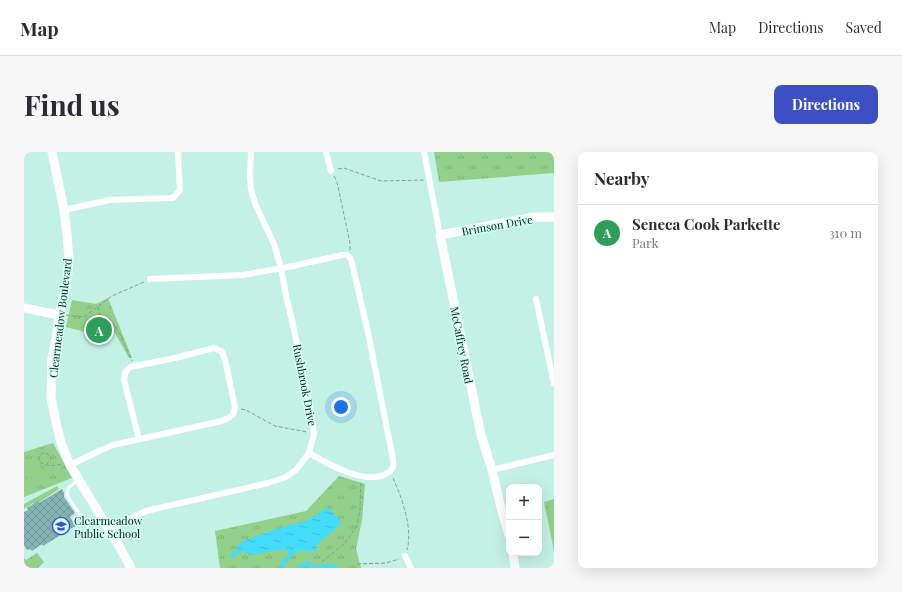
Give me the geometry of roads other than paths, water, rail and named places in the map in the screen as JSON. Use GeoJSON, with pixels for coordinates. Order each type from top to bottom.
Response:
{"type":"FeatureCollection","features":[{"type":"Feature","properties":{"kind":"street","name":"Clearmeadow Boulevard"},"geometry":{"type":"LineString","coordinates":[[52,152],[64,210],[69,259],[62,315],[52,358],[52,397],[66,465],[79,480],[131,568]]}},
{"type":"Feature","properties":{"kind":"street"},"geometry":{"type":"LineString","coordinates":[[64,210],[110,200],[173,198],[180,190],[178,152]]}},
{"type":"Feature","properties":{"kind":"street","name":"Rushbrook Drive"},"geometry":{"type":"LineString","coordinates":[[109,529],[146,511],[284,478],[296,470],[309,453],[314,434],[312,416],[281,268],[274,244],[256,206],[252,190],[250,176],[250,152]]}},
{"type":"Feature","properties":{"kind":"street"},"geometry":{"type":"LineString","coordinates":[[326,152],[331,171]]}},
{"type":"Feature","properties":{"kind":"street","name":"McCaffrey Road"},"geometry":{"type":"LineString","coordinates":[[424,152],[478,423],[506,525]]}},
{"type":"Feature","properties":{"kind":"street","name":"Brimson Drive"},"geometry":{"type":"LineString","coordinates":[[440,235],[534,217],[554,217]]}},
{"type":"Feature","properties":{"kind":"street"},"geometry":{"type":"LineString","coordinates":[[150,279],[244,275],[338,255],[347,255],[349,257],[352,262],[368,332],[391,449],[393,467],[390,472],[382,476],[361,477],[340,469],[309,453]]}},
{"type":"Feature","properties":{"kind":"street"},"geometry":{"type":"LineString","coordinates":[[536,299],[554,384]]}},
{"type":"Feature","properties":{"kind":"street"},"geometry":{"type":"LineString","coordinates":[[24,308],[62,315]]}},
{"type":"Feature","properties":{"kind":"street"},"geometry":{"type":"LineString","coordinates":[[66,465],[113,445],[222,421],[230,418],[234,415],[235,407],[223,354],[221,351],[214,348],[209,349],[175,358],[130,367],[127,370],[124,380],[139,439]]}},
{"type":"Feature","properties":{"kind":"street"},"geometry":{"type":"LineString","coordinates":[[492,470],[554,455]]}},
{"type":"Feature","properties":{"kind":"street"},"geometry":{"type":"LineString","coordinates":[[405,556],[411,568]]}},
{"type":"Feature","properties":{"kind":"street"},"geometry":{"type":"LineString","coordinates":[[513,556],[515,568]]}},
{"type":"Feature","properties":{"kind":"lane"},"geometry":{"type":"LineString","coordinates":[[79,480],[68,488],[67,495],[91,532],[98,536],[109,529]]}},
{"type":"Feature","properties":{"kind":"water"},"geometry":{"type":"Polygon","coordinates":[[[327,507],[342,522],[317,544],[316,551],[297,551],[284,565],[286,568],[281,568],[281,562],[289,554],[286,549],[250,555],[244,551],[231,558],[229,555],[238,549],[237,547],[243,541],[276,529],[311,519],[327,507]]]}},
{"type":"Feature","properties":{"kind":"water"},"geometry":{"type":"Polygon","coordinates":[[[308,561],[318,566],[329,563],[340,568],[312,568],[308,565],[302,568],[295,568],[308,561]]]}},
{"type":"Feature","properties":{"kind":"place","name":"Seneca Cook Parkette"},"geometry":{"type":"Point","coordinates":[99,330]}},
{"type":"Feature","properties":{"kind":"place","name":"Clearmeadow Public School"},"geometry":{"type":"Point","coordinates":[61,526]}}]}
